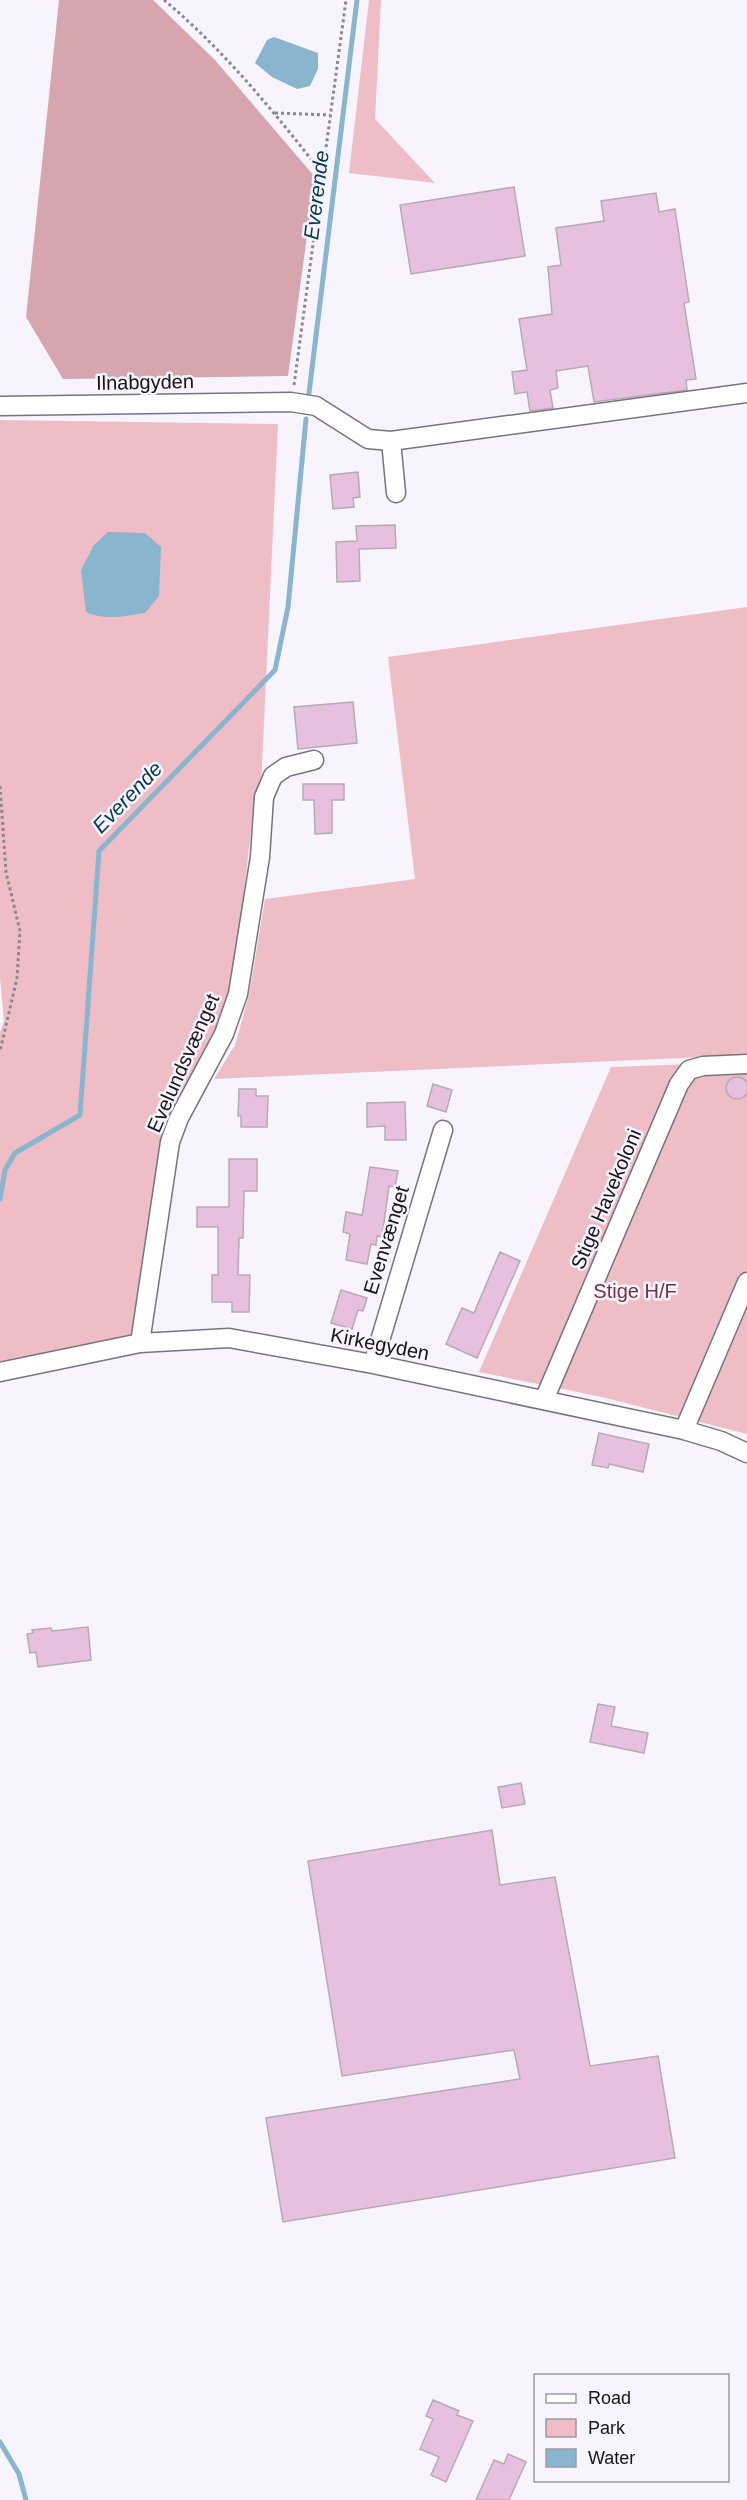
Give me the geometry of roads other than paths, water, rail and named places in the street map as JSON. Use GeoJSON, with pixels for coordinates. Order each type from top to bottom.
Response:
{"type":"FeatureCollection","features":[{"type":"Feature","properties":{"kind":"street","name":"Ilnabgyden"},"geometry":{"type":"LineString","coordinates":[[0,406],[291,402],[316,406],[368,439],[391,441],[747,393]]}},
{"type":"Feature","properties":{"kind":"street"},"geometry":{"type":"LineString","coordinates":[[391,441],[396,493]]}},
{"type":"Feature","properties":{"kind":"street","name":"Evelundsvænget"},"geometry":{"type":"LineString","coordinates":[[140,1342],[170,1142],[179,1118],[224,1034],[238,994],[260,857],[264,797],[273,776],[286,767],[314,760]]}},
{"type":"Feature","properties":{"kind":"street","name":"Stige Havekoloni"},"geometry":{"type":"LineString","coordinates":[[544,1400],[679,1084],[689,1070],[703,1066],[747,1064]]}},
{"type":"Feature","properties":{"kind":"street","name":"Evenvænget"},"geometry":{"type":"LineString","coordinates":[[373,1364],[443,1130]]}},
{"type":"Feature","properties":{"kind":"street"},"geometry":{"type":"LineString","coordinates":[[684,1430],[747,1282]]}},
{"type":"Feature","properties":{"kind":"street","name":"Kirkegyden"},"geometry":{"type":"LineString","coordinates":[[0,1372],[140,1342],[229,1338],[373,1364],[684,1430],[721,1441],[747,1453]]}},
{"type":"Feature","properties":{"kind":"water"},"geometry":{"type":"Polygon","coordinates":[[[274,37],[318,53],[318,69],[310,86],[297,89],[272,77],[255,63],[267,40],[274,37]]]}},
{"type":"Feature","properties":{"kind":"water"},"geometry":{"type":"Polygon","coordinates":[[[108,532],[145,533],[161,547],[159,596],[145,613],[108,617],[86,612],[81,570],[94,545],[108,532]]]}},
{"type":"Feature","properties":{"kind":"waterway","name":"Everende"},"geometry":{"type":"LineString","coordinates":[[309,393],[357,0]]}},
{"type":"Feature","properties":{"kind":"waterway","name":"Everende"},"geometry":{"type":"LineString","coordinates":[[0,1199],[5,1170],[15,1153],[80,1115],[99,851],[275,670],[288,607],[306,419]]}},
{"type":"Feature","properties":{"kind":"waterway","name":"Everende"},"geometry":{"type":"LineString","coordinates":[[0,2442],[19,2474],[26,2500]]}},
{"type":"Feature","properties":{"kind":"park label","name":"Stige H/F"},"geometry":{"type":"Point","coordinates":[635,1291]}}]}
